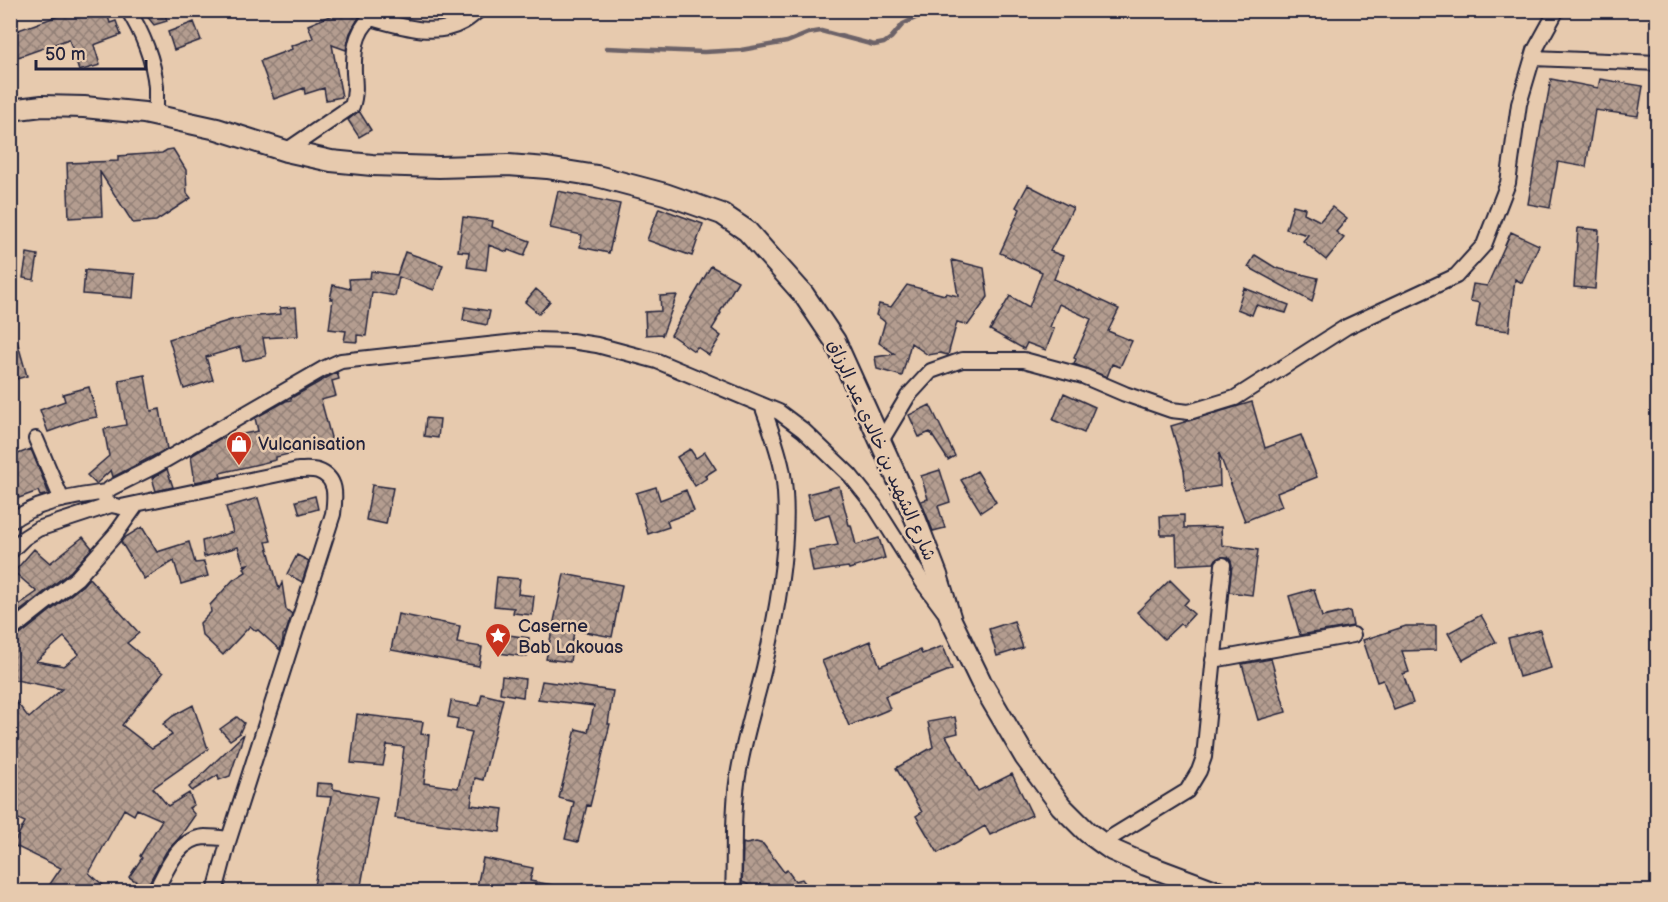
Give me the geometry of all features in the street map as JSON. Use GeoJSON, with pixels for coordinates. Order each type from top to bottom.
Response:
{"type":"FeatureCollection","features":[{"type":"Feature","properties":{"kind":"main road","name":"شارع الشهيد بن خالدي عبد الرزاق"},"geometry":{"type":"LineString","coordinates":[[10,110],[42,106],[84,107],[144,113],[217,129],[286,151],[331,161],[372,165],[439,167],[508,165],[547,168],[597,176],[665,194],[722,214],[747,231],[804,295],[835,341],[919,528],[951,620],[981,682],[1025,757],[1061,806],[1087,832],[1112,850],[1218,891]]}},
{"type":"Feature","properties":{"kind":"street"},"geometry":{"type":"LineString","coordinates":[[128,10],[135,21],[151,61],[156,85],[156,116]]}},
{"type":"Feature","properties":{"kind":"street"},"geometry":{"type":"LineString","coordinates":[[286,151],[352,106],[355,97],[354,62],[357,41],[363,24],[376,14],[399,26],[441,29],[462,23],[479,10]]}},
{"type":"Feature","properties":{"kind":"street"},"geometry":{"type":"LineString","coordinates":[[881,441],[908,396],[930,371],[962,360],[1024,360],[1083,376],[1171,410],[1189,412],[1235,398],[1346,327],[1456,276],[1484,245],[1508,183],[1519,104],[1535,50],[1557,10]]}},
{"type":"Feature","properties":{"kind":"street"},"geometry":{"type":"LineString","coordinates":[[1533,58],[1658,63]]}},
{"type":"Feature","properties":{"kind":"street"},"geometry":{"type":"LineString","coordinates":[[109,499],[111,488],[155,466],[323,369],[341,361],[534,340],[571,340],[657,361],[778,412],[803,430],[850,475],[874,505],[924,584],[951,620]]}},
{"type":"Feature","properties":{"kind":"street"},"geometry":{"type":"LineString","coordinates":[[734,891],[734,816],[737,782],[765,667],[786,535],[783,472],[762,405]]}},
{"type":"Feature","properties":{"kind":"street"},"geometry":{"type":"LineString","coordinates":[[36,439],[62,500]]}},
{"type":"Feature","properties":{"kind":"street"},"geometry":{"type":"LineString","coordinates":[[10,522],[39,506],[62,500],[109,499],[121,507],[298,470],[318,471],[331,480],[336,494],[330,525],[215,891]]}},
{"type":"Feature","properties":{"kind":"street"},"geometry":{"type":"LineString","coordinates":[[10,552],[24,538],[38,529],[109,499]]}},
{"type":"Feature","properties":{"kind":"street"},"geometry":{"type":"LineString","coordinates":[[10,631],[77,578],[115,535],[137,504]]}},
{"type":"Feature","properties":{"kind":"street"},"geometry":{"type":"LineString","coordinates":[[1102,843],[1187,791],[1199,771],[1204,757],[1223,565]]}},
{"type":"Feature","properties":{"kind":"street"},"geometry":{"type":"LineString","coordinates":[[1213,660],[1353,635]]}},
{"type":"Feature","properties":{"kind":"street"},"geometry":{"type":"LineString","coordinates":[[155,891],[174,856],[191,840],[203,837],[230,839]]}},
{"type":"Feature","properties":{"kind":"building"},"geometry":{"type":"Polygon","coordinates":[[[75,10],[106,10],[110,23],[116,21],[121,35],[94,45],[100,65],[79,71],[69,39],[10,60],[10,33],[75,10]]]}},
{"type":"Feature","properties":{"kind":"building"},"geometry":{"type":"Polygon","coordinates":[[[142,10],[164,10],[167,21],[154,25],[142,10]]]}},
{"type":"Feature","properties":{"kind":"building"},"geometry":{"type":"Polygon","coordinates":[[[344,10],[363,10],[350,33],[346,50],[332,45],[342,97],[326,100],[324,88],[305,94],[304,88],[274,99],[260,61],[313,38],[308,25],[344,10]]]}},
{"type":"Feature","properties":{"kind":"building"},"geometry":{"type":"Polygon","coordinates":[[[194,22],[201,40],[174,50],[168,32],[194,22]]]}},
{"type":"Feature","properties":{"kind":"building"},"geometry":{"type":"Polygon","coordinates":[[[1551,79],[1598,88],[1600,79],[1643,86],[1638,116],[1595,110],[1586,167],[1558,162],[1550,208],[1528,204],[1551,79]]]}},
{"type":"Feature","properties":{"kind":"building"},"geometry":{"type":"Polygon","coordinates":[[[359,111],[371,130],[359,137],[348,120],[359,111]]]}},
{"type":"Feature","properties":{"kind":"building"},"geometry":{"type":"Polygon","coordinates":[[[173,149],[186,170],[187,193],[191,198],[156,221],[133,223],[100,172],[102,216],[69,218],[67,163],[118,161],[118,156],[162,153],[173,149]]]}},
{"type":"Feature","properties":{"kind":"building"},"geometry":{"type":"Polygon","coordinates":[[[1028,185],[1073,208],[1050,251],[1063,256],[1054,279],[1119,309],[1108,331],[1132,341],[1120,367],[1112,364],[1107,377],[1074,364],[1076,359],[1074,358],[1091,319],[1059,304],[1050,327],[1054,329],[1046,350],[1027,343],[1024,349],[990,330],[1010,296],[1029,307],[1042,272],[1000,253],[1020,209],[1016,207],[1028,185]]]}},
{"type":"Feature","properties":{"kind":"building"},"geometry":{"type":"Polygon","coordinates":[[[558,191],[620,204],[609,253],[580,247],[582,235],[550,228],[558,191]]]}},
{"type":"Feature","properties":{"kind":"building"},"geometry":{"type":"Polygon","coordinates":[[[1293,205],[1305,208],[1304,213],[1320,221],[1332,207],[1347,219],[1336,232],[1344,238],[1326,260],[1303,241],[1308,235],[1286,229],[1293,205]]]}},
{"type":"Feature","properties":{"kind":"building"},"geometry":{"type":"Polygon","coordinates":[[[659,208],[703,224],[692,256],[647,240],[659,208]]]}},
{"type":"Feature","properties":{"kind":"building"},"geometry":{"type":"Polygon","coordinates":[[[463,217],[493,221],[492,227],[530,241],[524,256],[489,245],[486,270],[467,267],[469,252],[458,251],[463,217]]]}},
{"type":"Feature","properties":{"kind":"building"},"geometry":{"type":"Polygon","coordinates":[[[1578,228],[1599,230],[1595,289],[1574,287],[1578,228]]]}},
{"type":"Feature","properties":{"kind":"building"},"geometry":{"type":"Polygon","coordinates":[[[1511,232],[1539,245],[1522,283],[1515,279],[1509,331],[1476,327],[1480,303],[1470,301],[1473,284],[1487,286],[1511,232]]]}},
{"type":"Feature","properties":{"kind":"building"},"geometry":{"type":"Polygon","coordinates":[[[405,252],[443,265],[434,290],[399,277],[395,296],[372,292],[366,336],[357,335],[357,342],[344,341],[346,331],[329,329],[333,285],[350,289],[349,279],[370,278],[371,271],[397,275],[405,252]]]}},
{"type":"Feature","properties":{"kind":"building"},"geometry":{"type":"Polygon","coordinates":[[[27,253],[38,255],[34,280],[23,278],[27,253]]]}},
{"type":"Feature","properties":{"kind":"building"},"geometry":{"type":"Polygon","coordinates":[[[1255,255],[1276,268],[1318,278],[1312,302],[1248,267],[1255,255]]]}},
{"type":"Feature","properties":{"kind":"building"},"geometry":{"type":"Polygon","coordinates":[[[952,260],[984,268],[988,297],[968,325],[957,322],[948,355],[940,353],[928,355],[911,343],[902,376],[877,369],[875,357],[895,354],[879,343],[885,322],[876,315],[879,304],[891,307],[907,285],[958,296],[952,260]]]}},
{"type":"Feature","properties":{"kind":"building"},"geometry":{"type":"Polygon","coordinates":[[[711,266],[738,281],[712,329],[721,336],[709,355],[697,347],[694,351],[671,335],[711,266]]]}},
{"type":"Feature","properties":{"kind":"building"},"geometry":{"type":"Polygon","coordinates":[[[85,270],[135,274],[133,298],[83,294],[85,270]]]}},
{"type":"Feature","properties":{"kind":"building"},"geometry":{"type":"Polygon","coordinates":[[[1244,288],[1289,305],[1286,313],[1256,305],[1252,315],[1237,309],[1244,288]]]}},
{"type":"Feature","properties":{"kind":"building"},"geometry":{"type":"Polygon","coordinates":[[[536,289],[550,301],[539,314],[525,302],[536,289]]]}},
{"type":"Feature","properties":{"kind":"building"},"geometry":{"type":"Polygon","coordinates":[[[677,295],[662,336],[662,334],[646,335],[645,312],[661,311],[660,296],[677,295]]]}},
{"type":"Feature","properties":{"kind":"building"},"geometry":{"type":"Polygon","coordinates":[[[296,307],[298,336],[263,338],[266,356],[243,361],[240,347],[206,357],[213,380],[184,389],[169,339],[231,320],[281,314],[280,308],[296,307]]]}},
{"type":"Feature","properties":{"kind":"building"},"geometry":{"type":"Polygon","coordinates":[[[465,307],[490,311],[487,325],[463,320],[465,307]]]}},
{"type":"Feature","properties":{"kind":"building"},"geometry":{"type":"Polygon","coordinates":[[[14,330],[27,376],[10,381],[10,331],[14,330]]]}},
{"type":"Feature","properties":{"kind":"building"},"geometry":{"type":"Polygon","coordinates":[[[337,372],[339,379],[332,381],[336,396],[321,400],[333,445],[276,457],[276,460],[220,473],[221,477],[195,482],[191,456],[219,439],[258,431],[255,418],[291,400],[337,372]]]}},
{"type":"Feature","properties":{"kind":"building"},"geometry":{"type":"Polygon","coordinates":[[[145,375],[151,411],[160,409],[167,449],[113,477],[111,470],[96,484],[87,475],[109,456],[104,429],[126,425],[119,380],[145,375]]]}},
{"type":"Feature","properties":{"kind":"building"},"geometry":{"type":"Polygon","coordinates":[[[89,387],[97,417],[81,420],[48,432],[40,410],[65,401],[63,394],[89,387]]]}},
{"type":"Feature","properties":{"kind":"building"},"geometry":{"type":"Polygon","coordinates":[[[1064,393],[1095,407],[1084,433],[1053,420],[1064,393]]]}},
{"type":"Feature","properties":{"kind":"building"},"geometry":{"type":"Polygon","coordinates":[[[1252,402],[1265,448],[1301,435],[1317,477],[1277,493],[1282,506],[1245,521],[1219,453],[1220,486],[1186,491],[1184,470],[1171,426],[1252,402]]]}},
{"type":"Feature","properties":{"kind":"building"},"geometry":{"type":"Polygon","coordinates":[[[930,405],[955,456],[948,460],[930,432],[919,437],[909,415],[930,405]]]}},
{"type":"Feature","properties":{"kind":"building"},"geometry":{"type":"Polygon","coordinates":[[[426,418],[440,419],[438,438],[424,436],[426,418]]]}},
{"type":"Feature","properties":{"kind":"building"},"geometry":{"type":"Polygon","coordinates":[[[31,449],[49,494],[40,496],[38,491],[19,498],[10,477],[10,457],[31,449]]]}},
{"type":"Feature","properties":{"kind":"building"},"geometry":{"type":"Polygon","coordinates":[[[690,449],[696,458],[705,452],[716,469],[695,486],[677,457],[690,449]]]}},
{"type":"Feature","properties":{"kind":"building"},"geometry":{"type":"Polygon","coordinates":[[[167,469],[173,487],[156,491],[152,478],[167,469]]]}},
{"type":"Feature","properties":{"kind":"building"},"geometry":{"type":"Polygon","coordinates":[[[940,470],[950,502],[938,506],[945,528],[933,531],[921,501],[928,499],[921,476],[940,470]]]}},
{"type":"Feature","properties":{"kind":"building"},"geometry":{"type":"Polygon","coordinates":[[[977,471],[996,502],[981,512],[961,480],[977,471]]]}},
{"type":"Feature","properties":{"kind":"building"},"geometry":{"type":"Polygon","coordinates":[[[372,485],[393,488],[386,524],[366,520],[372,485]]]}},
{"type":"Feature","properties":{"kind":"building"},"geometry":{"type":"Polygon","coordinates":[[[839,486],[856,545],[879,538],[885,558],[849,569],[848,567],[813,572],[809,550],[838,545],[829,514],[813,519],[807,494],[839,486]]]}},
{"type":"Feature","properties":{"kind":"building"},"geometry":{"type":"Polygon","coordinates":[[[656,487],[660,500],[686,490],[694,511],[667,521],[669,527],[648,534],[636,493],[656,487]]]}},
{"type":"Feature","properties":{"kind":"building"},"geometry":{"type":"Polygon","coordinates":[[[315,496],[318,509],[300,514],[296,501],[315,496]]]}},
{"type":"Feature","properties":{"kind":"building"},"geometry":{"type":"Polygon","coordinates":[[[258,498],[271,541],[266,542],[279,589],[282,583],[286,609],[292,614],[283,635],[280,650],[258,630],[250,626],[223,655],[202,635],[200,623],[211,612],[210,605],[233,580],[246,572],[244,568],[248,564],[244,565],[238,547],[204,557],[202,541],[233,532],[226,507],[258,498]]]}},
{"type":"Feature","properties":{"kind":"building"},"geometry":{"type":"Polygon","coordinates":[[[1184,515],[1184,528],[1221,527],[1222,545],[1258,550],[1252,595],[1229,592],[1232,565],[1228,557],[1220,557],[1214,563],[1177,565],[1176,535],[1161,535],[1160,516],[1184,515]]]}},
{"type":"Feature","properties":{"kind":"building"},"geometry":{"type":"Polygon","coordinates":[[[142,527],[157,552],[189,542],[195,563],[204,562],[208,576],[181,584],[174,561],[144,579],[121,542],[142,527]]]}},
{"type":"Feature","properties":{"kind":"building"},"geometry":{"type":"Polygon","coordinates":[[[83,537],[92,548],[71,571],[10,619],[10,611],[37,592],[14,572],[34,549],[50,563],[83,537]]]}},
{"type":"Feature","properties":{"kind":"building"},"geometry":{"type":"Polygon","coordinates":[[[297,555],[309,561],[302,582],[287,574],[297,555]]]}},
{"type":"Feature","properties":{"kind":"building"},"geometry":{"type":"Polygon","coordinates":[[[564,574],[622,585],[612,637],[574,630],[570,662],[546,659],[564,574]]]}},
{"type":"Feature","properties":{"kind":"building"},"geometry":{"type":"Polygon","coordinates":[[[497,577],[520,579],[518,594],[534,596],[532,615],[513,613],[514,608],[494,606],[497,577]]]}},
{"type":"Feature","properties":{"kind":"building"},"geometry":{"type":"Polygon","coordinates":[[[89,578],[139,633],[127,643],[163,673],[122,725],[152,748],[172,735],[163,724],[193,705],[208,749],[153,788],[168,806],[189,793],[194,805],[189,808],[195,815],[166,852],[146,888],[129,877],[162,820],[137,809],[134,815],[124,809],[89,873],[110,891],[53,891],[48,887],[61,868],[13,845],[25,822],[10,815],[10,694],[29,718],[62,689],[10,679],[10,640],[16,638],[89,578]],[[64,637],[36,661],[64,666],[79,654],[64,637]]]}},
{"type":"Feature","properties":{"kind":"building"},"geometry":{"type":"Polygon","coordinates":[[[1170,580],[1189,599],[1184,605],[1194,614],[1183,626],[1180,624],[1164,639],[1137,612],[1170,580]]]}},
{"type":"Feature","properties":{"kind":"building"},"geometry":{"type":"Polygon","coordinates":[[[1314,589],[1322,617],[1350,611],[1353,626],[1300,635],[1289,596],[1314,589]]]}},
{"type":"Feature","properties":{"kind":"building"},"geometry":{"type":"Polygon","coordinates":[[[398,614],[460,626],[457,643],[482,647],[479,666],[391,650],[398,614]]]}},
{"type":"Feature","properties":{"kind":"building"},"geometry":{"type":"Polygon","coordinates":[[[1481,615],[1496,642],[1463,660],[1448,633],[1481,615]]]}},
{"type":"Feature","properties":{"kind":"building"},"geometry":{"type":"Polygon","coordinates":[[[1014,621],[1023,648],[997,656],[989,629],[1014,621]]]}},
{"type":"Feature","properties":{"kind":"building"},"geometry":{"type":"Polygon","coordinates":[[[1406,626],[1436,626],[1436,650],[1402,651],[1409,672],[1403,674],[1413,703],[1394,710],[1383,680],[1377,682],[1363,640],[1406,626]]]}},
{"type":"Feature","properties":{"kind":"building"},"geometry":{"type":"Polygon","coordinates":[[[1540,630],[1551,668],[1519,677],[1508,638],[1540,630]]]}},
{"type":"Feature","properties":{"kind":"building"},"geometry":{"type":"Polygon","coordinates":[[[502,634],[529,638],[527,657],[499,653],[502,634]]]}},
{"type":"Feature","properties":{"kind":"building"},"geometry":{"type":"Polygon","coordinates":[[[870,641],[880,666],[920,650],[922,654],[943,646],[952,669],[885,696],[890,709],[849,726],[822,661],[870,641]]]}},
{"type":"Feature","properties":{"kind":"building"},"geometry":{"type":"Polygon","coordinates":[[[1271,659],[1286,712],[1258,720],[1242,664],[1271,659]]]}},
{"type":"Feature","properties":{"kind":"building"},"geometry":{"type":"Polygon","coordinates":[[[502,676],[525,679],[523,697],[500,693],[502,676]]]}},
{"type":"Feature","properties":{"kind":"building"},"geometry":{"type":"Polygon","coordinates":[[[542,681],[613,691],[608,724],[610,724],[590,806],[587,805],[578,842],[565,839],[574,802],[559,798],[576,729],[588,732],[594,706],[538,699],[542,681]]]}},
{"type":"Feature","properties":{"kind":"building"},"geometry":{"type":"Polygon","coordinates":[[[482,694],[503,699],[483,780],[475,778],[471,805],[503,809],[500,832],[395,818],[404,747],[387,745],[383,766],[351,763],[357,714],[423,722],[421,734],[429,735],[424,783],[458,788],[472,732],[456,729],[458,719],[448,717],[451,701],[479,706],[482,694]]]}},
{"type":"Feature","properties":{"kind":"building"},"geometry":{"type":"Polygon","coordinates":[[[237,717],[244,723],[239,734],[230,740],[220,729],[237,717]]]}},
{"type":"Feature","properties":{"kind":"building"},"geometry":{"type":"Polygon","coordinates":[[[955,717],[958,733],[946,736],[978,791],[1012,774],[1032,815],[990,835],[985,826],[938,853],[916,816],[922,812],[896,768],[933,747],[928,722],[955,717]]]}},
{"type":"Feature","properties":{"kind":"building"},"geometry":{"type":"Polygon","coordinates":[[[244,734],[230,776],[219,780],[218,775],[192,791],[189,787],[244,734]]]}},
{"type":"Feature","properties":{"kind":"building"},"geometry":{"type":"Polygon","coordinates":[[[317,783],[333,784],[333,789],[377,797],[360,891],[313,891],[331,797],[316,796],[317,783]]]}},
{"type":"Feature","properties":{"kind":"building"},"geometry":{"type":"Polygon","coordinates":[[[743,843],[763,844],[784,872],[787,870],[795,881],[802,879],[811,891],[753,891],[742,882],[743,843]]]}},
{"type":"Feature","properties":{"kind":"building"},"geometry":{"type":"Polygon","coordinates":[[[483,858],[533,868],[530,881],[552,885],[552,891],[476,891],[483,858]]]}},
{"type":"Feature","properties":{"kind":"waterway"},"geometry":{"type":"LineString","coordinates":[[606,48],[704,52],[741,50],[787,42],[821,31],[874,45],[884,43],[903,24],[932,10]]}},
{"type":"Feature","properties":{"kind":"waterway"},"geometry":{"type":"LineString","coordinates":[[1022,10],[1035,14],[1044,10]]}},
{"type":"Feature","properties":{"kind":"place","name":"Vulcanisation"},"geometry":{"type":"Point","coordinates":[239,467]}},
{"type":"Feature","properties":{"kind":"place","name":"Caserne Bab Lakouas"},"geometry":{"type":"Point","coordinates":[498,659]}}]}
